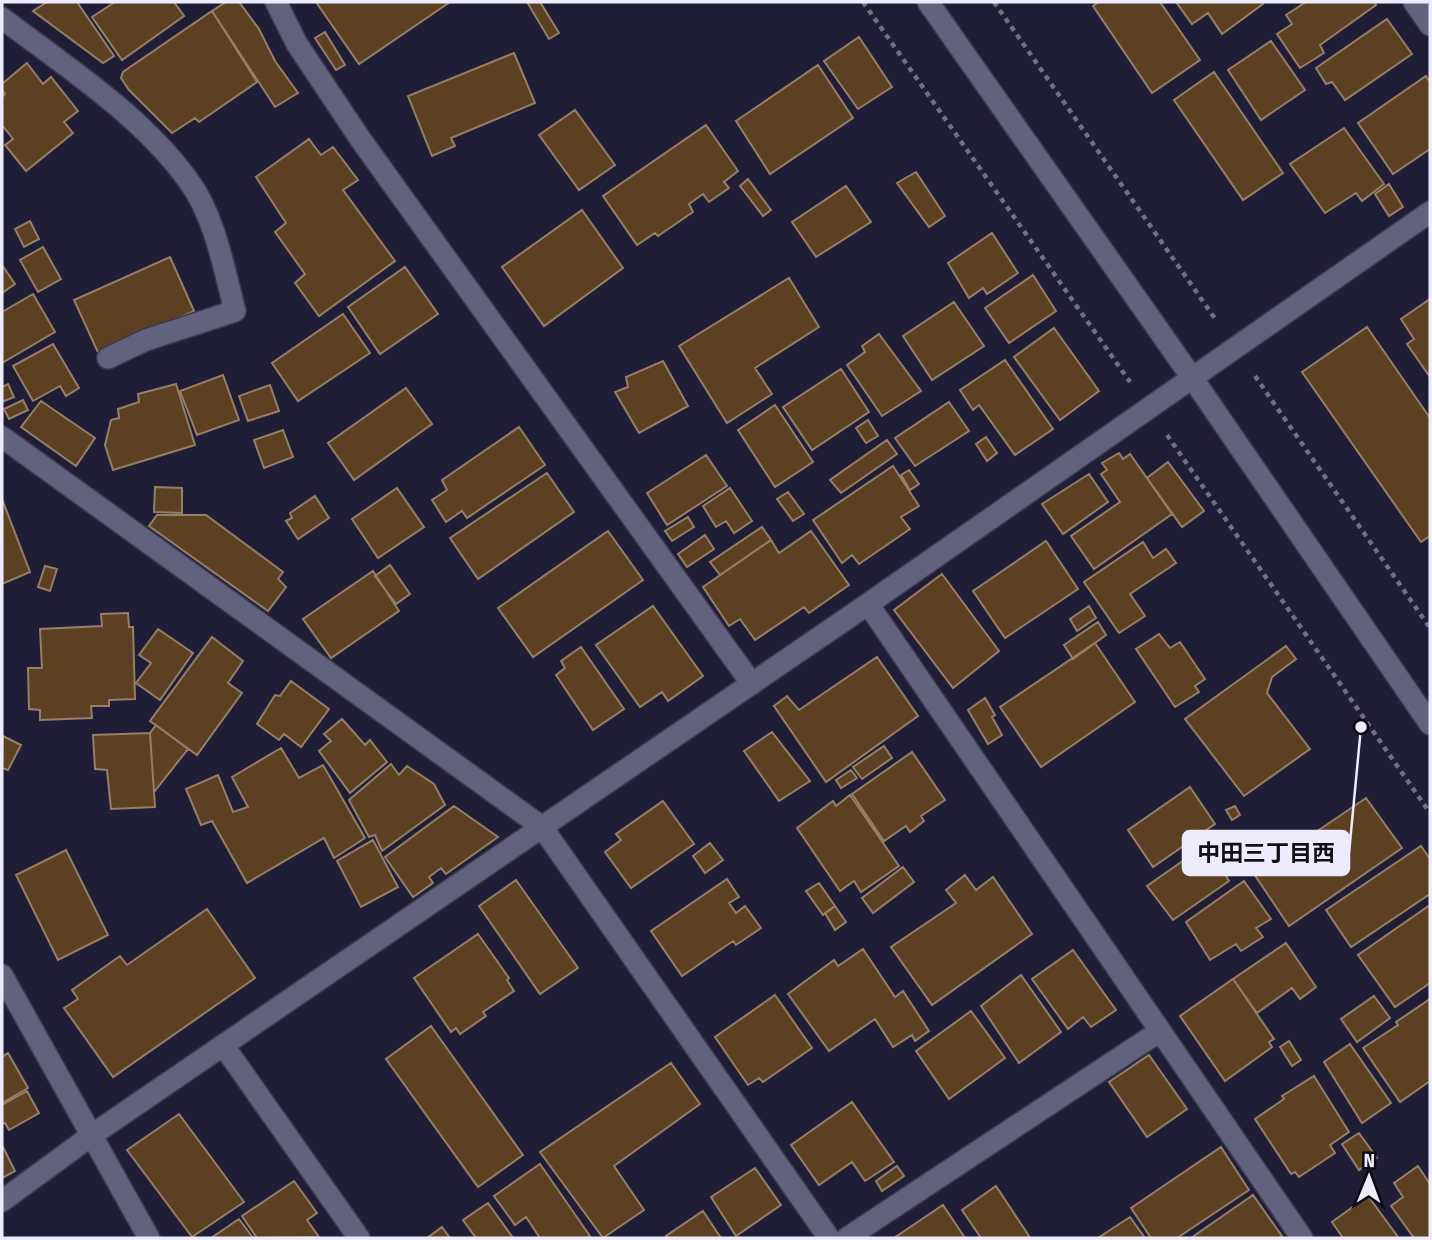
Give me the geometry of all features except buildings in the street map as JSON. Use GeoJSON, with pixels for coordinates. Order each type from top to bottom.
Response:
{"type":"FeatureCollection","features":[{"type":"Feature","properties":{"kind":"street"},"geometry":{"type":"LineString","coordinates":[[276,2],[296,44],[362,140],[752,684]]}},
{"type":"Feature","properties":{"kind":"street"},"geometry":{"type":"LineString","coordinates":[[928,2],[1193,379],[1430,724]]}},
{"type":"Feature","properties":{"kind":"street"},"geometry":{"type":"LineString","coordinates":[[1414,2],[1430,25]]}},
{"type":"Feature","properties":{"kind":"street"},"geometry":{"type":"LineString","coordinates":[[2,18],[132,117],[189,181],[213,228],[235,311],[146,340],[107,358]]}},
{"type":"Feature","properties":{"kind":"street"},"geometry":{"type":"LineString","coordinates":[[2,1201],[92,1135],[868,604],[1430,212]]}},
{"type":"Feature","properties":{"kind":"street"},"geometry":{"type":"LineString","coordinates":[[2,437],[542,827],[829,1238]]}},
{"type":"Feature","properties":{"kind":"street"},"geometry":{"type":"LineString","coordinates":[[868,604],[1302,1238]]}},
{"type":"Feature","properties":{"kind":"street"},"geometry":{"type":"LineString","coordinates":[[2,975],[149,1238]]}},
{"type":"Feature","properties":{"kind":"street"},"geometry":{"type":"LineString","coordinates":[[847,1238],[1160,1031]]}},
{"type":"Feature","properties":{"kind":"street"},"geometry":{"type":"LineString","coordinates":[[223,1045],[359,1238]]}},
{"type":"Feature","properties":{"kind":"path"},"geometry":{"type":"LineString","coordinates":[[994,2],[1430,628]]}},
{"type":"Feature","properties":{"kind":"place","name":"中田三丁目西"},"geometry":{"type":"Point","coordinates":[1361,727]}}]}
